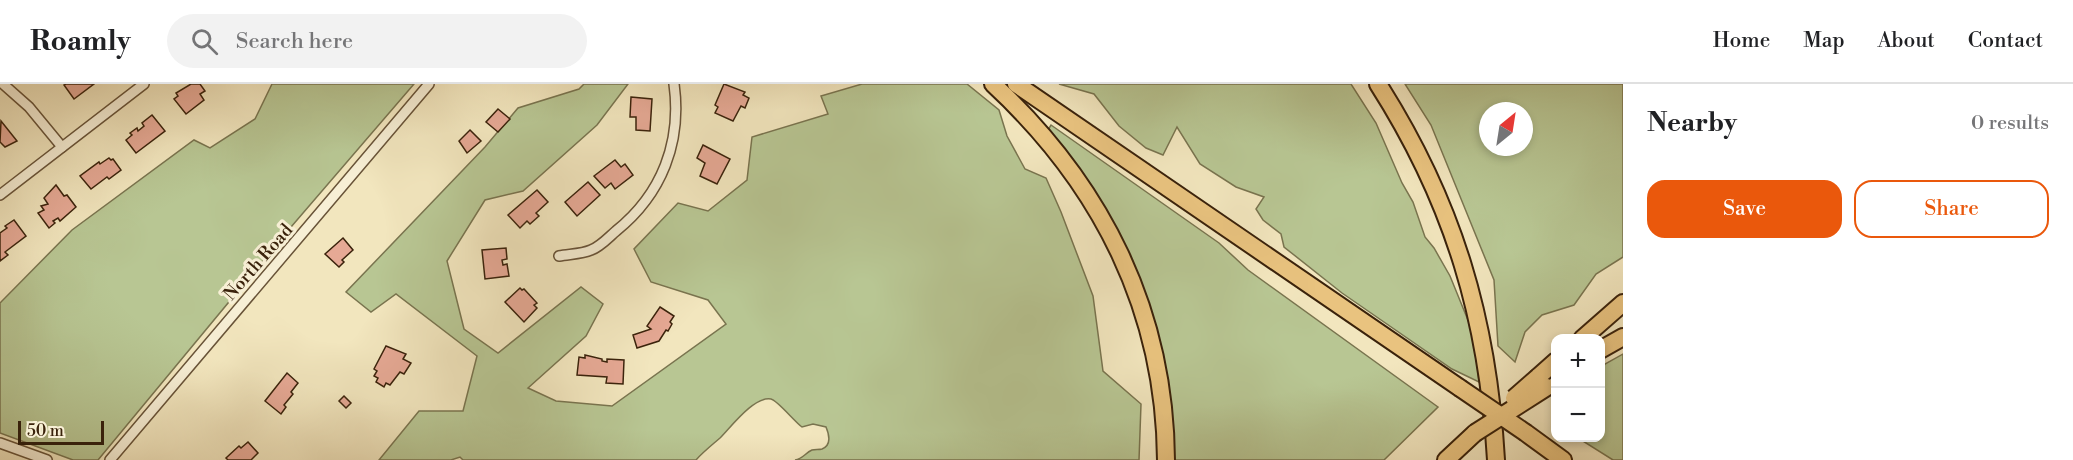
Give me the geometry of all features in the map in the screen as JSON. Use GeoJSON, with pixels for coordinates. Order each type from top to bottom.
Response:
{"type":"FeatureCollection","features":[{"type":"Feature","properties":{"kind":"highway"},"geometry":{"type":"LineString","coordinates":[[993,84],[1035,125],[1064,160],[1091,200],[1121,256],[1143,310],[1154,350],[1162,395],[1167,460]]}},
{"type":"Feature","properties":{"kind":"highway"},"geometry":{"type":"LineString","coordinates":[[1016,84],[1563,460]]}},
{"type":"Feature","properties":{"kind":"highway"},"geometry":{"type":"LineString","coordinates":[[1378,84],[1427,171],[1458,247],[1487,368],[1496,460]]}},
{"type":"Feature","properties":{"kind":"highway"},"geometry":{"type":"LineString","coordinates":[[1588,334],[1623,303]]}},
{"type":"Feature","properties":{"kind":"highway"},"geometry":{"type":"LineString","coordinates":[[1605,347],[1623,337]]}},
{"type":"Feature","properties":{"kind":"highway"},"geometry":{"type":"LineString","coordinates":[[1446,460],[1475,433],[1547,381]]}},
{"type":"Feature","properties":{"kind":"street"},"geometry":{"type":"LineString","coordinates":[[3,84],[29,107],[62,147]]}},
{"type":"Feature","properties":{"kind":"street"},"geometry":{"type":"LineString","coordinates":[[0,195],[144,84]]}},
{"type":"Feature","properties":{"kind":"street","name":"North Road"},"geometry":{"type":"LineString","coordinates":[[110,460],[429,84]]}},
{"type":"Feature","properties":{"kind":"street"},"geometry":{"type":"LineString","coordinates":[[560,256],[593,250],[631,219],[658,183],[673,144],[676,102],[674,84]]}},
{"type":"Feature","properties":{"kind":"street"},"geometry":{"type":"LineString","coordinates":[[0,444],[47,460]]}},
{"type":"Feature","properties":{"kind":"green space"},"geometry":{"type":"Polygon","coordinates":[[[272,84],[414,84],[291,227],[98,460],[73,460],[0,433],[0,303],[72,230],[194,140],[210,148],[255,119],[272,84]]]}},
{"type":"Feature","properties":{"kind":"green space"},"geometry":{"type":"Polygon","coordinates":[[[584,84],[628,84],[597,125],[523,191],[485,200],[447,261],[464,329],[498,353],[581,287],[603,304],[586,336],[528,388],[556,401],[612,406],[726,324],[708,300],[651,282],[634,249],[678,203],[708,211],[747,180],[752,137],[828,114],[821,96],[862,84],[967,84],[999,110],[1007,136],[1025,169],[1046,178],[1093,296],[1103,371],[1141,404],[1139,460],[795,460],[812,450],[821,449],[827,445],[829,439],[826,427],[813,424],[802,427],[777,403],[771,399],[764,399],[750,407],[696,460],[463,460],[460,457],[451,460],[379,460],[419,411],[463,411],[477,356],[396,294],[371,312],[346,292],[485,147],[518,108],[579,89],[584,84]]]}},
{"type":"Feature","properties":{"kind":"green space"},"geometry":{"type":"Polygon","coordinates":[[[1059,84],[1351,84],[1376,123],[1402,183],[1413,202],[1425,237],[1450,276],[1474,335],[1479,382],[1452,369],[1342,293],[1284,247],[1281,234],[1263,220],[1256,209],[1264,197],[1236,187],[1200,164],[1177,127],[1163,155],[1146,148],[1119,126],[1094,94],[1059,84]]]}},
{"type":"Feature","properties":{"kind":"green space"},"geometry":{"type":"Polygon","coordinates":[[[1405,84],[1623,84],[1623,257],[1596,274],[1574,305],[1542,315],[1525,332],[1515,362],[1498,346],[1494,280],[1431,125],[1405,84]]]}},
{"type":"Feature","properties":{"kind":"green space"},"geometry":{"type":"Polygon","coordinates":[[[1051,125],[1219,243],[1248,270],[1438,407],[1384,460],[1173,460],[1167,392],[1157,330],[1144,292],[1048,130],[1051,125]]]}},
{"type":"Feature","properties":{"kind":"green space"},"geometry":{"type":"Polygon","coordinates":[[[1623,354],[1623,460],[1613,460],[1584,442],[1605,442],[1605,364],[1623,354]]]}},
{"type":"Feature","properties":{"kind":"building"},"geometry":{"type":"Polygon","coordinates":[[[94,84],[74,99],[64,85],[94,84]]]}},
{"type":"Feature","properties":{"kind":"building"},"geometry":{"type":"Polygon","coordinates":[[[191,84],[200,84],[205,91],[200,94],[204,100],[186,114],[174,99],[178,96],[176,93],[191,84]]]}},
{"type":"Feature","properties":{"kind":"building"},"geometry":{"type":"Polygon","coordinates":[[[724,84],[745,92],[743,95],[749,98],[745,108],[741,106],[733,121],[715,113],[718,107],[715,105],[724,84]]]}},
{"type":"Feature","properties":{"kind":"building"},"geometry":{"type":"Polygon","coordinates":[[[631,97],[652,99],[650,131],[636,130],[636,117],[630,117],[631,97]]]}},
{"type":"Feature","properties":{"kind":"building"},"geometry":{"type":"Polygon","coordinates":[[[498,109],[510,119],[498,132],[486,122],[498,109]]]}},
{"type":"Feature","properties":{"kind":"building"},"geometry":{"type":"Polygon","coordinates":[[[152,115],[165,131],[136,153],[126,140],[132,135],[130,133],[144,126],[142,123],[152,115]]]}},
{"type":"Feature","properties":{"kind":"building"},"geometry":{"type":"Polygon","coordinates":[[[1,121],[17,141],[5,147],[0,142],[1,121]]]}},
{"type":"Feature","properties":{"kind":"building"},"geometry":{"type":"Polygon","coordinates":[[[470,130],[481,141],[467,153],[459,141],[470,130]]]}},
{"type":"Feature","properties":{"kind":"building"},"geometry":{"type":"Polygon","coordinates":[[[703,145],[730,159],[717,184],[700,176],[705,163],[697,158],[703,145]]]}},
{"type":"Feature","properties":{"kind":"building"},"geometry":{"type":"Polygon","coordinates":[[[109,158],[113,159],[121,170],[91,189],[80,176],[99,162],[100,164],[109,158]]]}},
{"type":"Feature","properties":{"kind":"building"},"geometry":{"type":"Polygon","coordinates":[[[615,160],[621,167],[625,164],[633,175],[615,189],[611,183],[605,188],[594,176],[615,160]]]}},
{"type":"Feature","properties":{"kind":"building"},"geometry":{"type":"Polygon","coordinates":[[[588,182],[600,195],[577,216],[565,202],[588,182]]]}},
{"type":"Feature","properties":{"kind":"building"},"geometry":{"type":"Polygon","coordinates":[[[56,185],[76,207],[60,221],[58,218],[53,221],[55,223],[49,228],[38,213],[44,210],[41,206],[48,204],[44,198],[56,185]]]}},
{"type":"Feature","properties":{"kind":"building"},"geometry":{"type":"Polygon","coordinates":[[[537,190],[548,202],[536,213],[539,216],[530,224],[527,221],[520,228],[508,215],[537,190]]]}},
{"type":"Feature","properties":{"kind":"building"},"geometry":{"type":"Polygon","coordinates":[[[14,220],[26,236],[5,252],[8,255],[0,261],[0,233],[14,220]]]}},
{"type":"Feature","properties":{"kind":"building"},"geometry":{"type":"Polygon","coordinates":[[[343,238],[353,250],[342,260],[344,262],[339,267],[325,254],[343,238]]]}},
{"type":"Feature","properties":{"kind":"building"},"geometry":{"type":"Polygon","coordinates":[[[506,248],[507,259],[502,260],[503,265],[507,264],[509,276],[485,279],[482,250],[506,248]]]}},
{"type":"Feature","properties":{"kind":"building"},"geometry":{"type":"Polygon","coordinates":[[[520,288],[524,289],[537,303],[534,305],[537,308],[524,322],[505,302],[520,288]]]}},
{"type":"Feature","properties":{"kind":"building"},"geometry":{"type":"Polygon","coordinates":[[[660,307],[674,316],[670,322],[672,324],[659,341],[637,348],[633,335],[651,329],[647,326],[660,307]]]}},
{"type":"Feature","properties":{"kind":"building"},"geometry":{"type":"Polygon","coordinates":[[[386,346],[406,354],[403,359],[411,363],[404,374],[400,372],[390,385],[386,383],[384,387],[376,382],[378,378],[374,376],[377,371],[374,369],[386,346]]]}},
{"type":"Feature","properties":{"kind":"building"},"geometry":{"type":"Polygon","coordinates":[[[585,355],[607,362],[607,359],[624,360],[623,384],[606,383],[607,377],[577,375],[579,357],[585,358],[585,355]]]}},
{"type":"Feature","properties":{"kind":"building"},"geometry":{"type":"Polygon","coordinates":[[[287,373],[298,383],[291,392],[293,394],[284,405],[286,407],[281,414],[265,401],[287,373]]]}},
{"type":"Feature","properties":{"kind":"building"},"geometry":{"type":"Polygon","coordinates":[[[344,396],[351,403],[346,408],[339,401],[344,396]]]}},
{"type":"Feature","properties":{"kind":"building"},"geometry":{"type":"Polygon","coordinates":[[[248,442],[258,453],[251,460],[228,460],[226,458],[239,446],[241,448],[248,442]]]}}]}
